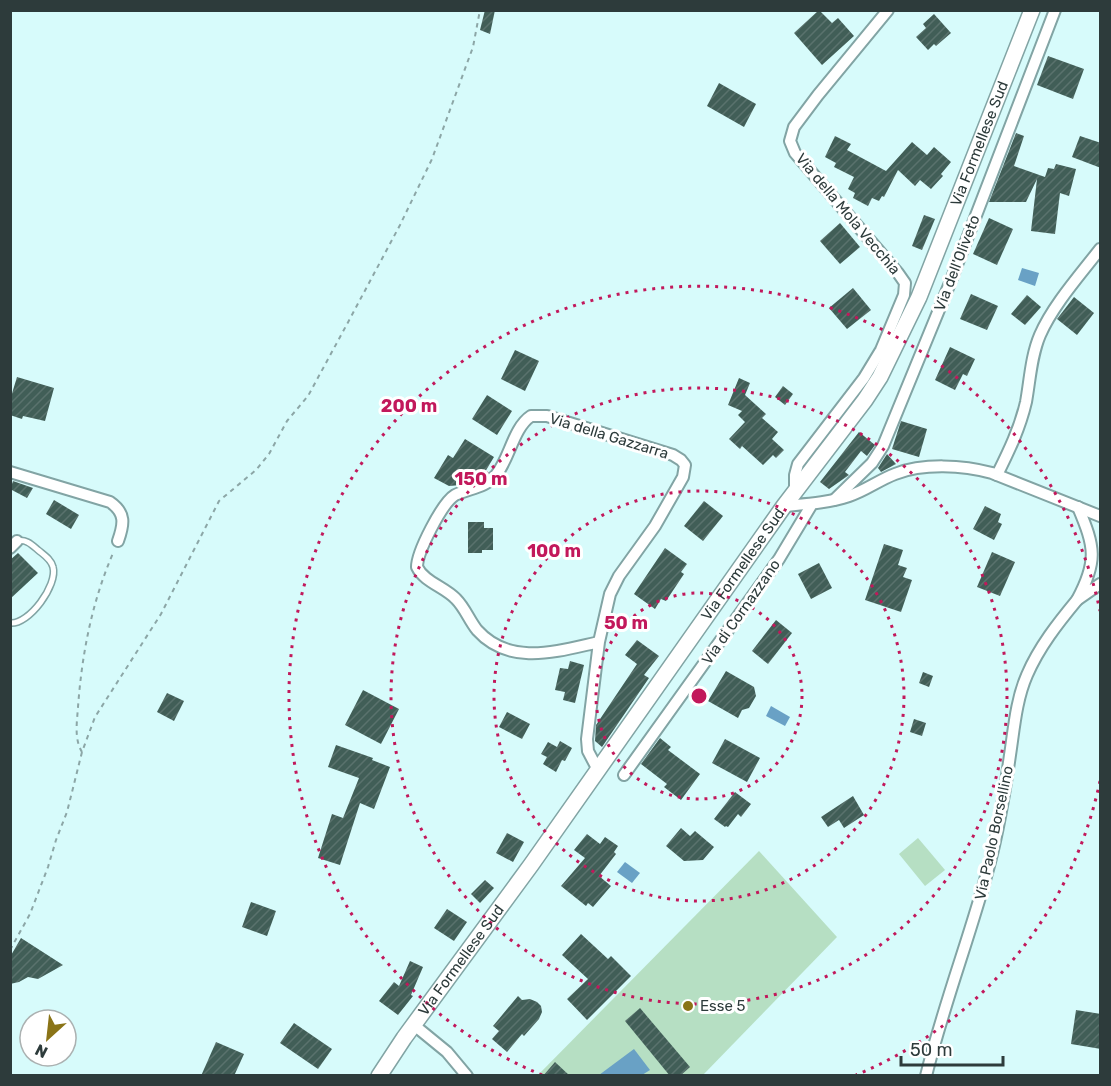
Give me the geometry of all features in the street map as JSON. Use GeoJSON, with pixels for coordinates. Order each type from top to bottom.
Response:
{"type":"FeatureCollection","features":[{"type":"Feature","properties":{"kind":"street","name":"Via della Mola Vecchia"},"geometry":{"type":"LineString","coordinates":[[795,492],[795,475],[798,464],[870,369],[904,298],[905,287],[898,273],[795,153],[790,137],[794,127],[818,95],[888,10]]}},
{"type":"Feature","properties":{"kind":"street","name":"Via Formellese Sud"},"geometry":{"type":"LineString","coordinates":[[379,1076],[784,506],[865,400],[894,352],[920,297],[1032,10]]}},
{"type":"Feature","properties":{"kind":"street","name":"Via dell'Oliveto"},"geometry":{"type":"LineString","coordinates":[[834,500],[876,458],[883,447],[950,282],[1055,10]]}},
{"type":"Feature","properties":{"kind":"street"},"geometry":{"type":"LineString","coordinates":[[998,475],[1020,422],[1042,330],[1101,249]]}},
{"type":"Feature","properties":{"kind":"street","name":"Via della Gazzarra"},"geometry":{"type":"LineString","coordinates":[[598,770],[588,751],[587,739],[599,642],[607,605],[612,588],[655,526],[683,477],[685,465],[673,455],[547,416],[531,416],[524,422],[493,479],[480,487],[458,494],[446,502],[419,557],[417,567],[423,576],[456,599],[482,634],[504,649],[541,654],[599,642]]}},
{"type":"Feature","properties":{"kind":"street"},"geometry":{"type":"LineString","coordinates":[[784,506],[834,500],[856,493],[891,475],[915,468],[966,469],[998,475],[1101,516]]}},
{"type":"Feature","properties":{"kind":"street"},"geometry":{"type":"LineString","coordinates":[[10,472],[110,502],[119,510],[123,519],[118,541]]}},
{"type":"Feature","properties":{"kind":"street","name":"Via di Cornazzano"},"geometry":{"type":"LineString","coordinates":[[624,775],[779,559],[812,504]]}},
{"type":"Feature","properties":{"kind":"street"},"geometry":{"type":"LineString","coordinates":[[1078,507],[1091,542],[1092,562],[1089,577]]}},
{"type":"Feature","properties":{"kind":"street"},"geometry":{"type":"LineString","coordinates":[[1077,600],[1089,577],[1101,562]]}},
{"type":"Feature","properties":{"kind":"street"},"geometry":{"type":"LineString","coordinates":[[1077,600],[1101,584]]}},
{"type":"Feature","properties":{"kind":"street","name":"Via Paolo Borsellino"},"geometry":{"type":"LineString","coordinates":[[926,1076],[935,1037],[974,920],[990,861],[1002,807],[1016,714],[1023,687],[1044,644],[1077,600]]}},
{"type":"Feature","properties":{"kind":"street"},"geometry":{"type":"LineString","coordinates":[[414,1025],[447,1052],[468,1076]]}},
{"type":"Feature","properties":{"kind":"lane"},"geometry":{"type":"LineString","coordinates":[[10,623],[19,622],[36,608],[50,588],[54,574],[48,558],[28,542],[14,544]]}},
{"type":"Feature","properties":{"kind":"path"},"geometry":{"type":"LineString","coordinates":[[10,950],[30,914],[48,867],[67,812],[87,735],[104,700],[161,614],[219,501],[256,470],[270,454],[287,421],[308,396],[373,276],[432,159],[473,47],[480,10]]}},
{"type":"Feature","properties":{"kind":"path"},"geometry":{"type":"LineString","coordinates":[[82,752],[77,743],[80,680],[90,621],[102,577],[118,541]]}},
{"type":"Feature","properties":{"kind":"green space"},"geometry":{"type":"Polygon","coordinates":[[[918,838],[945,870],[925,886],[899,854],[918,838]]]}},
{"type":"Feature","properties":{"kind":"green space","name":"Esse 5"},"geometry":{"type":"Polygon","coordinates":[[[759,851],[837,937],[703,1075],[537,1076],[759,851]]]}},
{"type":"Feature","properties":{"kind":"water"},"geometry":{"type":"Polygon","coordinates":[[[1022,268],[1039,273],[1035,286],[1018,280],[1022,268]]]}},
{"type":"Feature","properties":{"kind":"water"},"geometry":{"type":"Polygon","coordinates":[[[771,706],[790,717],[785,726],[766,716],[771,706]]]}},
{"type":"Feature","properties":{"kind":"water"},"geometry":{"type":"Polygon","coordinates":[[[625,862],[640,873],[632,883],[617,872],[625,862]]]}},
{"type":"Feature","properties":{"kind":"water"},"geometry":{"type":"Polygon","coordinates":[[[634,1049],[650,1070],[642,1075],[599,1075],[634,1049]]]}},
{"type":"Feature","properties":{"kind":"building"},"geometry":{"type":"Polygon","coordinates":[[[485,10],[495,10],[490,34],[480,30],[485,10]]]}},
{"type":"Feature","properties":{"kind":"building"},"geometry":{"type":"Polygon","coordinates":[[[819,10],[832,23],[838,18],[854,36],[822,65],[794,33],[819,10]]]}},
{"type":"Feature","properties":{"kind":"building"},"geometry":{"type":"Polygon","coordinates":[[[934,14],[951,33],[928,50],[916,37],[926,28],[923,24],[934,14]]]}},
{"type":"Feature","properties":{"kind":"building"},"geometry":{"type":"Polygon","coordinates":[[[1048,56],[1084,69],[1073,99],[1037,85],[1048,56]]]}},
{"type":"Feature","properties":{"kind":"building"},"geometry":{"type":"Polygon","coordinates":[[[719,83],[756,104],[744,127],[707,106],[719,83]]]}},
{"type":"Feature","properties":{"kind":"building"},"geometry":{"type":"Polygon","coordinates":[[[1016,133],[1024,136],[1014,166],[1045,177],[1048,168],[1054,169],[1056,164],[1076,169],[1069,196],[1060,193],[1055,234],[1031,231],[1037,179],[1026,202],[989,202],[1016,133]]]}},
{"type":"Feature","properties":{"kind":"building"},"geometry":{"type":"Polygon","coordinates":[[[835,136],[851,144],[847,150],[886,171],[912,142],[927,155],[934,147],[951,162],[941,174],[943,176],[931,189],[920,180],[915,186],[898,170],[884,197],[882,196],[879,201],[872,198],[868,206],[853,198],[855,193],[848,189],[854,177],[834,167],[836,163],[825,157],[835,136]]]}},
{"type":"Feature","properties":{"kind":"building"},"geometry":{"type":"Polygon","coordinates":[[[1080,136],[1101,143],[1101,168],[1072,157],[1080,136]]]}},
{"type":"Feature","properties":{"kind":"building"},"geometry":{"type":"Polygon","coordinates":[[[924,215],[935,219],[922,250],[912,246],[924,215]]]}},
{"type":"Feature","properties":{"kind":"building"},"geometry":{"type":"Polygon","coordinates":[[[989,218],[1013,229],[997,265],[973,254],[989,218]]]}},
{"type":"Feature","properties":{"kind":"building"},"geometry":{"type":"Polygon","coordinates":[[[840,223],[860,247],[840,264],[820,241],[840,223]]]}},
{"type":"Feature","properties":{"kind":"building"},"geometry":{"type":"Polygon","coordinates":[[[853,288],[871,310],[847,329],[829,308],[853,288]]]}},
{"type":"Feature","properties":{"kind":"building"},"geometry":{"type":"Polygon","coordinates":[[[971,294],[998,306],[987,330],[960,319],[971,294]]]}},
{"type":"Feature","properties":{"kind":"building"},"geometry":{"type":"Polygon","coordinates":[[[1027,295],[1041,307],[1025,325],[1011,314],[1027,295]]]}},
{"type":"Feature","properties":{"kind":"building"},"geometry":{"type":"Polygon","coordinates":[[[1074,297],[1094,313],[1077,335],[1057,319],[1074,297]]]}},
{"type":"Feature","properties":{"kind":"building"},"geometry":{"type":"Polygon","coordinates":[[[950,347],[975,359],[967,376],[963,374],[955,390],[935,380],[950,347]]]}},
{"type":"Feature","properties":{"kind":"building"},"geometry":{"type":"Polygon","coordinates":[[[515,350],[539,361],[525,391],[501,379],[515,350]]]}},
{"type":"Feature","properties":{"kind":"building"},"geometry":{"type":"Polygon","coordinates":[[[17,377],[54,388],[45,421],[23,416],[22,419],[10,415],[10,400],[17,377]]]}},
{"type":"Feature","properties":{"kind":"building"},"geometry":{"type":"Polygon","coordinates":[[[739,378],[750,383],[745,395],[766,414],[762,418],[778,432],[772,439],[784,450],[776,458],[773,455],[763,465],[742,446],[740,449],[729,439],[745,422],[738,415],[742,411],[728,405],[739,378]]]}},
{"type":"Feature","properties":{"kind":"building"},"geometry":{"type":"Polygon","coordinates":[[[783,386],[793,394],[785,405],[775,397],[783,386]]]}},
{"type":"Feature","properties":{"kind":"building"},"geometry":{"type":"Polygon","coordinates":[[[487,395],[512,411],[497,435],[472,419],[487,395]]]}},
{"type":"Feature","properties":{"kind":"building"},"geometry":{"type":"Polygon","coordinates":[[[901,421],[927,429],[919,457],[892,449],[901,421]]]}},
{"type":"Feature","properties":{"kind":"building"},"geometry":{"type":"Polygon","coordinates":[[[859,432],[875,445],[867,456],[861,451],[845,472],[849,475],[829,489],[820,482],[859,432]]]}},
{"type":"Feature","properties":{"kind":"building"},"geometry":{"type":"Polygon","coordinates":[[[465,439],[494,457],[482,477],[477,479],[468,473],[461,485],[449,486],[434,478],[448,455],[453,458],[465,439]]]}},
{"type":"Feature","properties":{"kind":"building"},"geometry":{"type":"Polygon","coordinates":[[[887,454],[896,464],[881,472],[878,468],[887,454]]]}},
{"type":"Feature","properties":{"kind":"building"},"geometry":{"type":"Polygon","coordinates":[[[13,481],[33,488],[27,498],[10,489],[13,481]]]}},
{"type":"Feature","properties":{"kind":"building"},"geometry":{"type":"Polygon","coordinates":[[[54,500],[79,515],[71,529],[46,514],[54,500]]]}},
{"type":"Feature","properties":{"kind":"building"},"geometry":{"type":"Polygon","coordinates":[[[704,501],[723,516],[703,541],[684,526],[704,501]]]}},
{"type":"Feature","properties":{"kind":"building"},"geometry":{"type":"Polygon","coordinates":[[[985,506],[1001,514],[998,522],[1002,524],[994,540],[973,529],[985,506]]]}},
{"type":"Feature","properties":{"kind":"building"},"geometry":{"type":"Polygon","coordinates":[[[468,522],[484,522],[484,528],[493,528],[493,550],[468,553],[468,522]]]}},
{"type":"Feature","properties":{"kind":"building"},"geometry":{"type":"Polygon","coordinates":[[[884,544],[903,550],[898,565],[907,568],[903,577],[912,580],[901,612],[865,600],[884,544]]]}},
{"type":"Feature","properties":{"kind":"building"},"geometry":{"type":"Polygon","coordinates":[[[665,548],[687,564],[681,572],[684,574],[666,601],[661,599],[655,609],[634,594],[665,548]]]}},
{"type":"Feature","properties":{"kind":"building"},"geometry":{"type":"Polygon","coordinates":[[[992,552],[1015,562],[1000,596],[977,587],[992,552]]]}},
{"type":"Feature","properties":{"kind":"building"},"geometry":{"type":"Polygon","coordinates":[[[18,553],[38,573],[10,599],[10,560],[18,553]]]}},
{"type":"Feature","properties":{"kind":"building"},"geometry":{"type":"Polygon","coordinates":[[[819,563],[832,588],[811,599],[798,574],[819,563]]]}},
{"type":"Feature","properties":{"kind":"building"},"geometry":{"type":"Polygon","coordinates":[[[776,620],[792,633],[768,664],[752,651],[776,620]]]}},
{"type":"Feature","properties":{"kind":"building"},"geometry":{"type":"Polygon","coordinates":[[[637,640],[659,656],[644,675],[649,678],[602,747],[595,741],[596,725],[637,664],[625,655],[637,640]]]}},
{"type":"Feature","properties":{"kind":"building"},"geometry":{"type":"Polygon","coordinates":[[[570,661],[584,665],[575,703],[563,700],[565,692],[555,690],[560,668],[568,669],[570,661]]]}},
{"type":"Feature","properties":{"kind":"building"},"geometry":{"type":"Polygon","coordinates":[[[726,671],[754,687],[756,696],[749,708],[742,710],[738,718],[708,701],[726,671]]]}},
{"type":"Feature","properties":{"kind":"building"},"geometry":{"type":"Polygon","coordinates":[[[923,672],[933,676],[929,687],[919,683],[923,672]]]}},
{"type":"Feature","properties":{"kind":"building"},"geometry":{"type":"Polygon","coordinates":[[[363,690],[399,709],[381,744],[345,725],[363,690]]]}},
{"type":"Feature","properties":{"kind":"building"},"geometry":{"type":"Polygon","coordinates":[[[167,693],[184,701],[174,721],[157,712],[167,693]]]}},
{"type":"Feature","properties":{"kind":"building"},"geometry":{"type":"Polygon","coordinates":[[[507,712],[530,724],[522,739],[499,727],[507,712]]]}},
{"type":"Feature","properties":{"kind":"building"},"geometry":{"type":"Polygon","coordinates":[[[914,719],[926,723],[922,736],[910,732],[914,719]]]}},
{"type":"Feature","properties":{"kind":"building"},"geometry":{"type":"Polygon","coordinates":[[[660,738],[671,747],[668,750],[700,774],[681,800],[664,787],[667,784],[641,764],[660,738]]]}},
{"type":"Feature","properties":{"kind":"building"},"geometry":{"type":"Polygon","coordinates":[[[725,739],[760,758],[747,782],[712,763],[725,739]]]}},
{"type":"Feature","properties":{"kind":"building"},"geometry":{"type":"Polygon","coordinates":[[[560,741],[572,748],[556,772],[543,764],[547,757],[541,754],[548,742],[557,747],[560,741]]]}},
{"type":"Feature","properties":{"kind":"building"},"geometry":{"type":"Polygon","coordinates":[[[336,745],[373,758],[372,760],[390,767],[374,809],[360,803],[340,865],[318,858],[332,814],[343,818],[359,778],[328,767],[336,745]]]}},
{"type":"Feature","properties":{"kind":"building"},"geometry":{"type":"Polygon","coordinates":[[[735,792],[751,804],[741,817],[738,814],[728,827],[725,827],[714,819],[735,792]]]}},
{"type":"Feature","properties":{"kind":"building"},"geometry":{"type":"Polygon","coordinates":[[[853,796],[864,815],[844,828],[839,820],[828,827],[821,817],[853,796]]]}},
{"type":"Feature","properties":{"kind":"building"},"geometry":{"type":"Polygon","coordinates":[[[681,828],[690,836],[695,831],[714,847],[703,860],[684,861],[666,846],[681,828]]]}},
{"type":"Feature","properties":{"kind":"building"},"geometry":{"type":"Polygon","coordinates":[[[507,833],[524,842],[513,862],[496,853],[507,833]]]}},
{"type":"Feature","properties":{"kind":"building"},"geometry":{"type":"Polygon","coordinates":[[[587,834],[600,844],[605,837],[618,846],[614,852],[616,854],[599,876],[611,886],[593,907],[588,903],[586,906],[561,886],[585,858],[574,850],[587,834]]]}},
{"type":"Feature","properties":{"kind":"building"},"geometry":{"type":"Polygon","coordinates":[[[485,880],[494,888],[480,903],[471,894],[485,880]]]}},
{"type":"Feature","properties":{"kind":"building"},"geometry":{"type":"Polygon","coordinates":[[[251,902],[276,911],[267,936],[242,927],[251,902]]]}},
{"type":"Feature","properties":{"kind":"building"},"geometry":{"type":"Polygon","coordinates":[[[447,909],[467,922],[454,941],[434,928],[447,909]]]}},
{"type":"Feature","properties":{"kind":"building"},"geometry":{"type":"Polygon","coordinates":[[[581,934],[608,959],[611,956],[631,976],[587,1020],[567,999],[588,979],[562,955],[581,934]]]}},
{"type":"Feature","properties":{"kind":"building"},"geometry":{"type":"Polygon","coordinates":[[[21,938],[63,965],[38,979],[28,977],[10,984],[10,957],[21,938]]]}},
{"type":"Feature","properties":{"kind":"building"},"geometry":{"type":"Polygon","coordinates":[[[410,961],[423,967],[411,995],[413,996],[398,1015],[379,1001],[394,982],[399,986],[410,961]]]}},
{"type":"Feature","properties":{"kind":"building"},"geometry":{"type":"Polygon","coordinates":[[[518,996],[522,1000],[530,999],[537,1002],[542,1012],[539,1019],[507,1052],[492,1039],[499,1031],[493,1026],[518,996]]]}},
{"type":"Feature","properties":{"kind":"building"},"geometry":{"type":"Polygon","coordinates":[[[640,1008],[690,1067],[680,1076],[670,1076],[625,1021],[640,1008]]]}},
{"type":"Feature","properties":{"kind":"building"},"geometry":{"type":"Polygon","coordinates":[[[1076,1010],[1101,1014],[1101,1049],[1071,1044],[1076,1010]]]}},
{"type":"Feature","properties":{"kind":"building"},"geometry":{"type":"Polygon","coordinates":[[[294,1023],[332,1049],[318,1069],[280,1043],[294,1023]]]}},
{"type":"Feature","properties":{"kind":"building"},"geometry":{"type":"Polygon","coordinates":[[[216,1042],[244,1054],[234,1076],[201,1076],[216,1042]]]}},
{"type":"Feature","properties":{"kind":"building"},"geometry":{"type":"Polygon","coordinates":[[[555,1062],[570,1076],[543,1076],[555,1062]]]}},
{"type":"Feature","properties":{"kind":"place","name":"Esse 5"},"geometry":{"type":"Point","coordinates":[688,1006]}}]}
